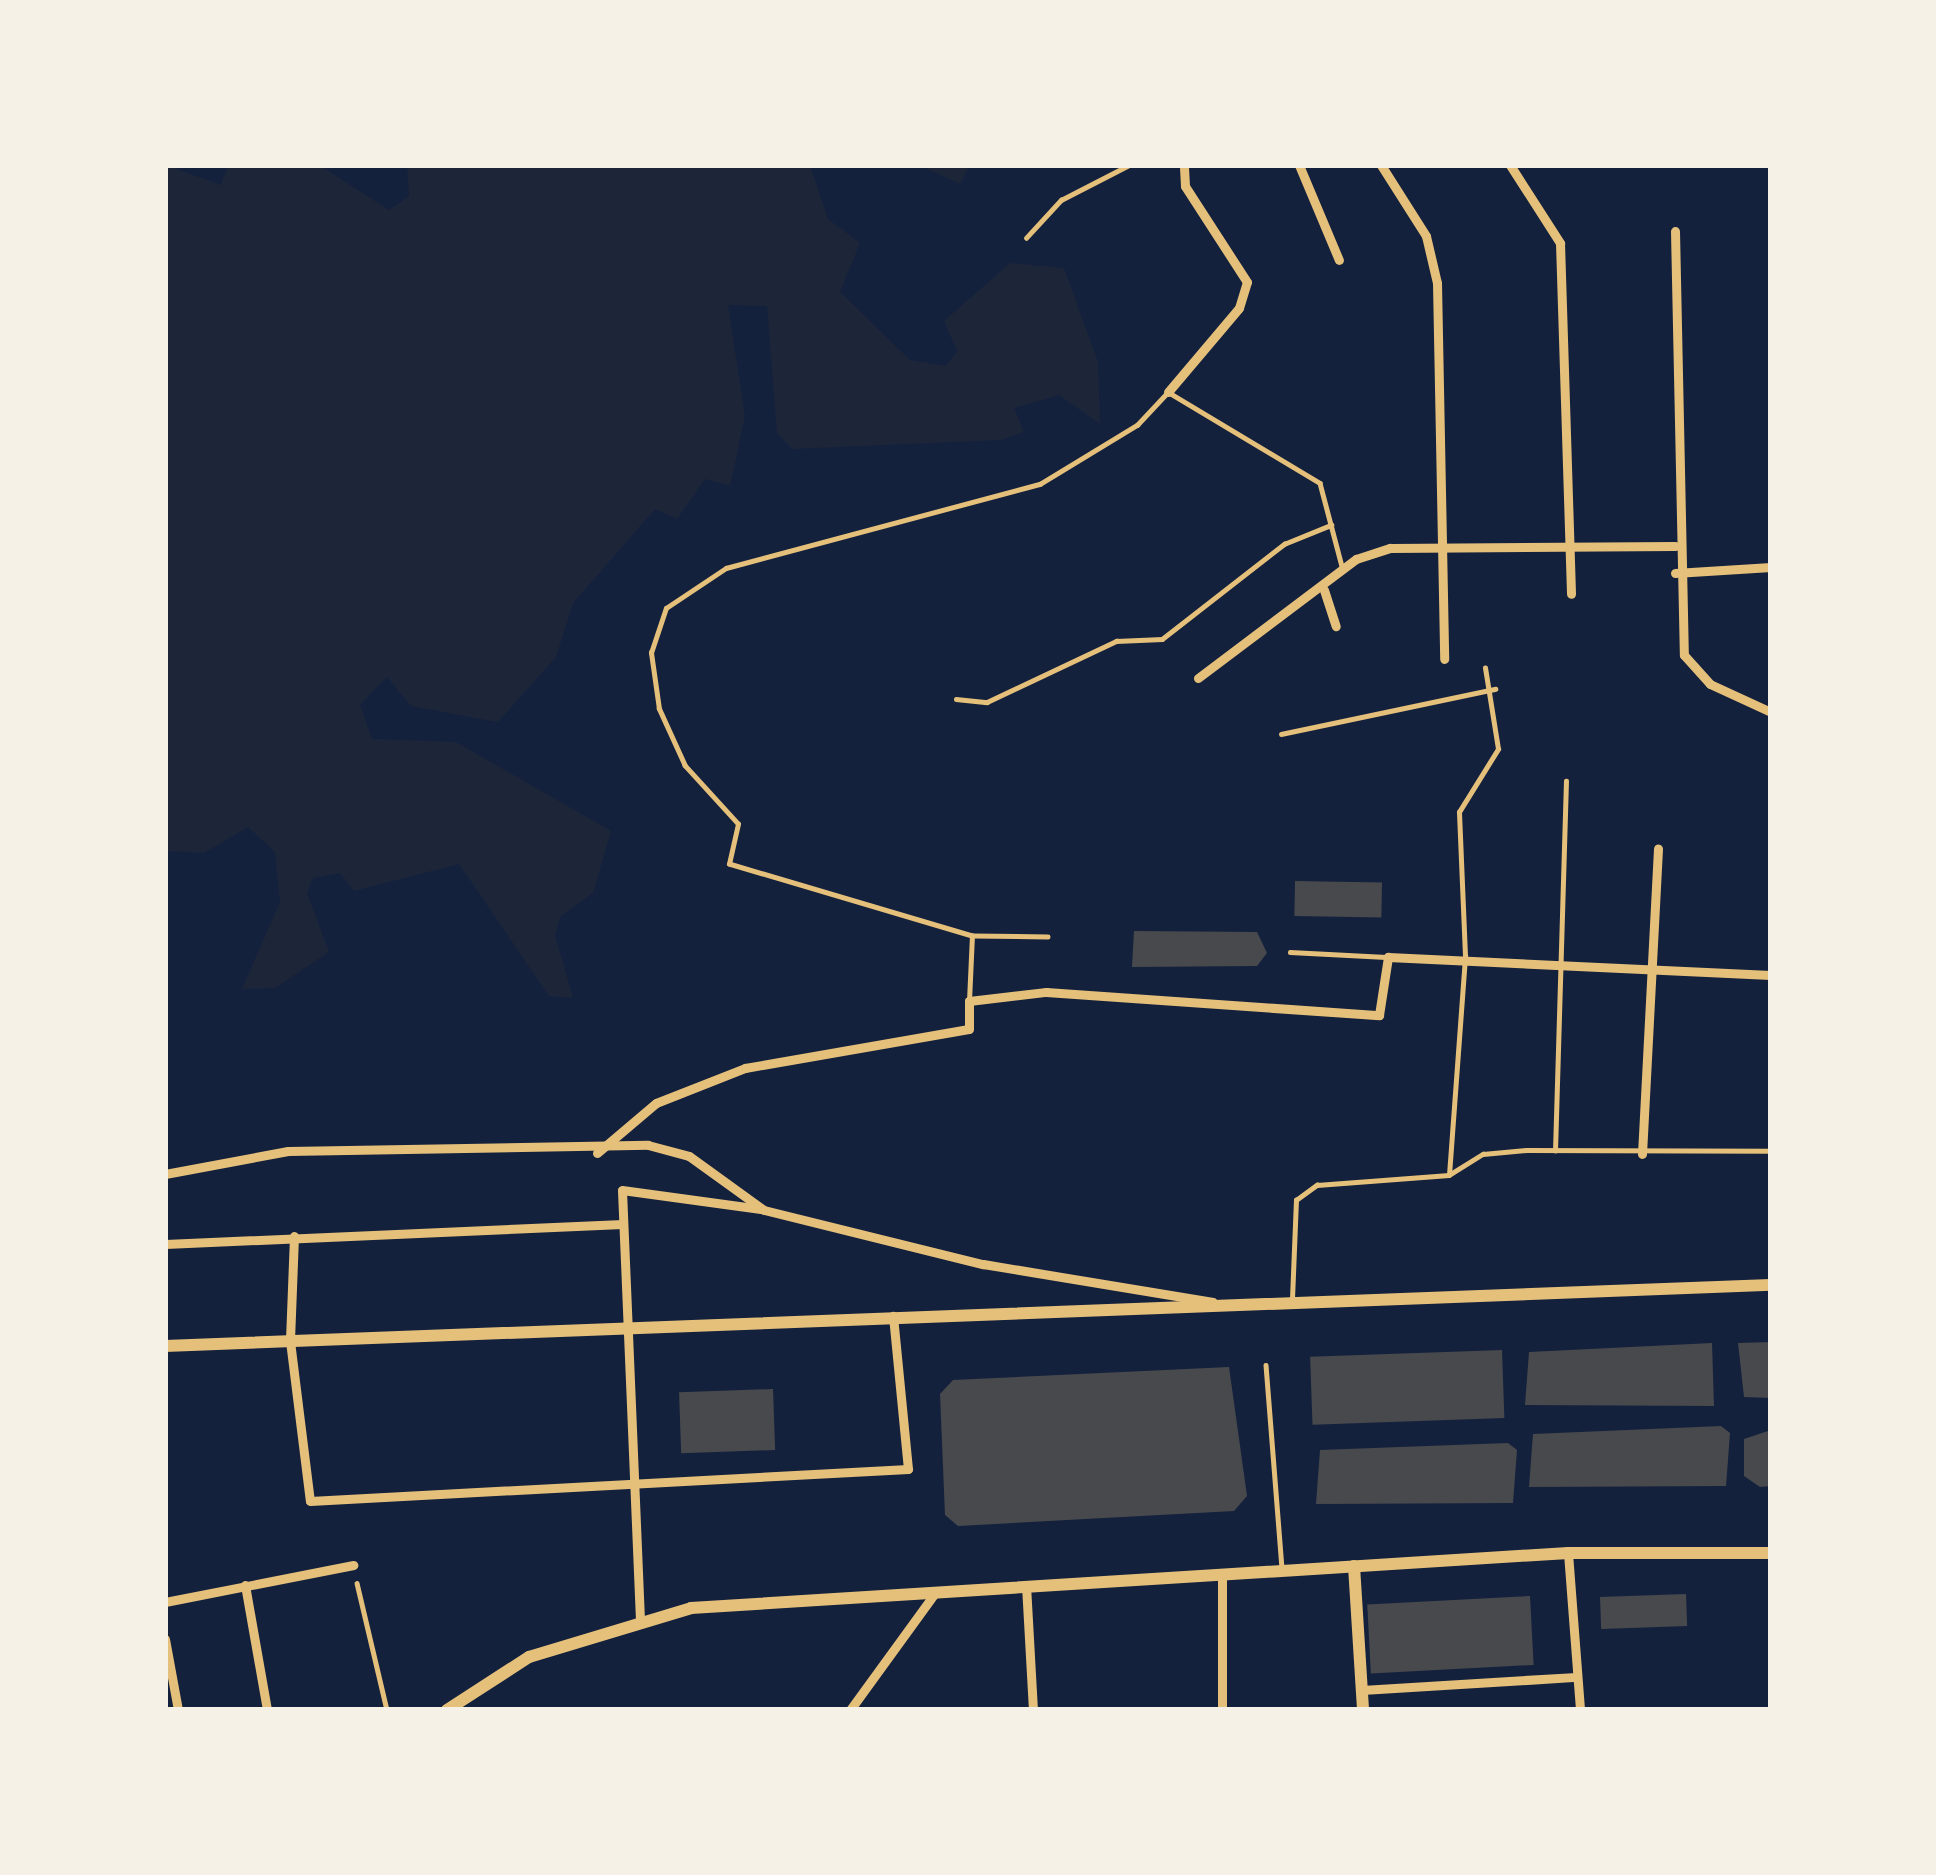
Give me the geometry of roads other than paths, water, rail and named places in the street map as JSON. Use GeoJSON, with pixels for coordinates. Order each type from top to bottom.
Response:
{"type":"FeatureCollection","features":[{"type":"Feature","properties":{"kind":"street"},"geometry":{"type":"LineString","coordinates":[[1168,392],[1239,308],[1247,282],[1185,186],[1184,165]]}},
{"type":"Feature","properties":{"kind":"street"},"geometry":{"type":"LineString","coordinates":[[1299,165],[1339,260]]}},
{"type":"Feature","properties":{"kind":"street"},"geometry":{"type":"LineString","coordinates":[[1382,165],[1426,236],[1437,283],[1444,659]]}},
{"type":"Feature","properties":{"kind":"street"},"geometry":{"type":"LineString","coordinates":[[1510,165],[1560,243],[1570,594]]}},
{"type":"Feature","properties":{"kind":"street"},"geometry":{"type":"LineString","coordinates":[[1675,231],[1676,573],[1684,655],[1709,684],[1771,712]]}},
{"type":"Feature","properties":{"kind":"street"},"geometry":{"type":"LineString","coordinates":[[1198,678],[1324,590],[1343,570],[1390,548],[1676,546]]}},
{"type":"Feature","properties":{"kind":"street"},"geometry":{"type":"LineString","coordinates":[[1676,573],[1771,567]]}},
{"type":"Feature","properties":{"kind":"street"},"geometry":{"type":"LineString","coordinates":[[1324,590],[1336,626]]}},
{"type":"Feature","properties":{"kind":"street"},"geometry":{"type":"LineString","coordinates":[[1642,1154],[1658,848]]}},
{"type":"Feature","properties":{"kind":"street"},"geometry":{"type":"LineString","coordinates":[[597,1153],[656,1103],[746,1068],[969,1029],[969,1000],[1046,992],[1379,1015],[1388,957],[1465,956],[1771,975]]}},
{"type":"Feature","properties":{"kind":"street"},"geometry":{"type":"LineString","coordinates":[[165,1174],[288,1151],[547,1143],[597,1153],[648,1144],[689,1156],[764,1210]]}},
{"type":"Feature","properties":{"kind":"street"},"geometry":{"type":"LineString","coordinates":[[640,1620],[620,1328],[622,1190],[764,1210],[982,1264],[1215,1302]]}},
{"type":"Feature","properties":{"kind":"street"},"geometry":{"type":"LineString","coordinates":[[165,1244],[623,1224]]}},
{"type":"Feature","properties":{"kind":"street"},"geometry":{"type":"LineString","coordinates":[[294,1236],[290,1341],[310,1501],[908,1469],[892,1316]]}},
{"type":"Feature","properties":{"kind":"street"},"geometry":{"type":"LineString","coordinates":[[165,1346],[1292,1299],[1771,1285]]}},
{"type":"Feature","properties":{"kind":"street"},"geometry":{"type":"LineString","coordinates":[[447,1710],[530,1658],[640,1620],[937,1591],[1222,1573],[1568,1553],[1771,1553]]}},
{"type":"Feature","properties":{"kind":"street"},"geometry":{"type":"LineString","coordinates":[[1568,1553],[1580,1710]]}},
{"type":"Feature","properties":{"kind":"street"},"geometry":{"type":"LineString","coordinates":[[165,1602],[353,1564]]}},
{"type":"Feature","properties":{"kind":"street"},"geometry":{"type":"LineString","coordinates":[[1354,1566],[1363,1710]]}},
{"type":"Feature","properties":{"kind":"street"},"geometry":{"type":"LineString","coordinates":[[1222,1573],[1222,1710]]}},
{"type":"Feature","properties":{"kind":"street"},"geometry":{"type":"LineString","coordinates":[[245,1585],[267,1710]]}},
{"type":"Feature","properties":{"kind":"street"},"geometry":{"type":"LineString","coordinates":[[1026,1585],[1033,1710]]}},
{"type":"Feature","properties":{"kind":"street"},"geometry":{"type":"LineString","coordinates":[[850,1710],[937,1591]]}},
{"type":"Feature","properties":{"kind":"street"},"geometry":{"type":"LineString","coordinates":[[165,1639],[178,1710]]}},
{"type":"Feature","properties":{"kind":"street"},"geometry":{"type":"LineString","coordinates":[[1362,1690],[1577,1677]]}},
{"type":"Feature","properties":{"kind":"lane"},"geometry":{"type":"LineString","coordinates":[[1027,238],[1061,200],[1130,165]]}},
{"type":"Feature","properties":{"kind":"lane"},"geometry":{"type":"LineString","coordinates":[[1048,937],[972,936],[729,863],[738,824],[685,766],[659,710],[656,625],[726,568],[1040,484],[1168,392],[1320,483],[1343,570]]}},
{"type":"Feature","properties":{"kind":"lane"},"geometry":{"type":"LineString","coordinates":[[956,698],[987,702],[1116,641],[1162,639],[1284,544],[1334,524]]}},
{"type":"Feature","properties":{"kind":"lane"},"geometry":{"type":"LineString","coordinates":[[1449,1175],[1465,956],[1459,812],[1498,749],[1495,689],[1485,668]]}},
{"type":"Feature","properties":{"kind":"lane"},"geometry":{"type":"LineString","coordinates":[[1281,734],[1495,689]]}},
{"type":"Feature","properties":{"kind":"lane"},"geometry":{"type":"LineString","coordinates":[[1555,1151],[1565,962],[1566,781]]}},
{"type":"Feature","properties":{"kind":"lane"},"geometry":{"type":"LineString","coordinates":[[969,1000],[972,936]]}},
{"type":"Feature","properties":{"kind":"lane"},"geometry":{"type":"LineString","coordinates":[[1290,952],[1388,957]]}},
{"type":"Feature","properties":{"kind":"lane"},"geometry":{"type":"LineString","coordinates":[[1292,1299],[1301,1192],[1449,1175],[1483,1154],[1771,1151]]}},
{"type":"Feature","properties":{"kind":"lane"},"geometry":{"type":"LineString","coordinates":[[1266,1365],[1282,1570]]}},
{"type":"Feature","properties":{"kind":"lane"},"geometry":{"type":"LineString","coordinates":[[357,1583],[387,1710]]}}]}
